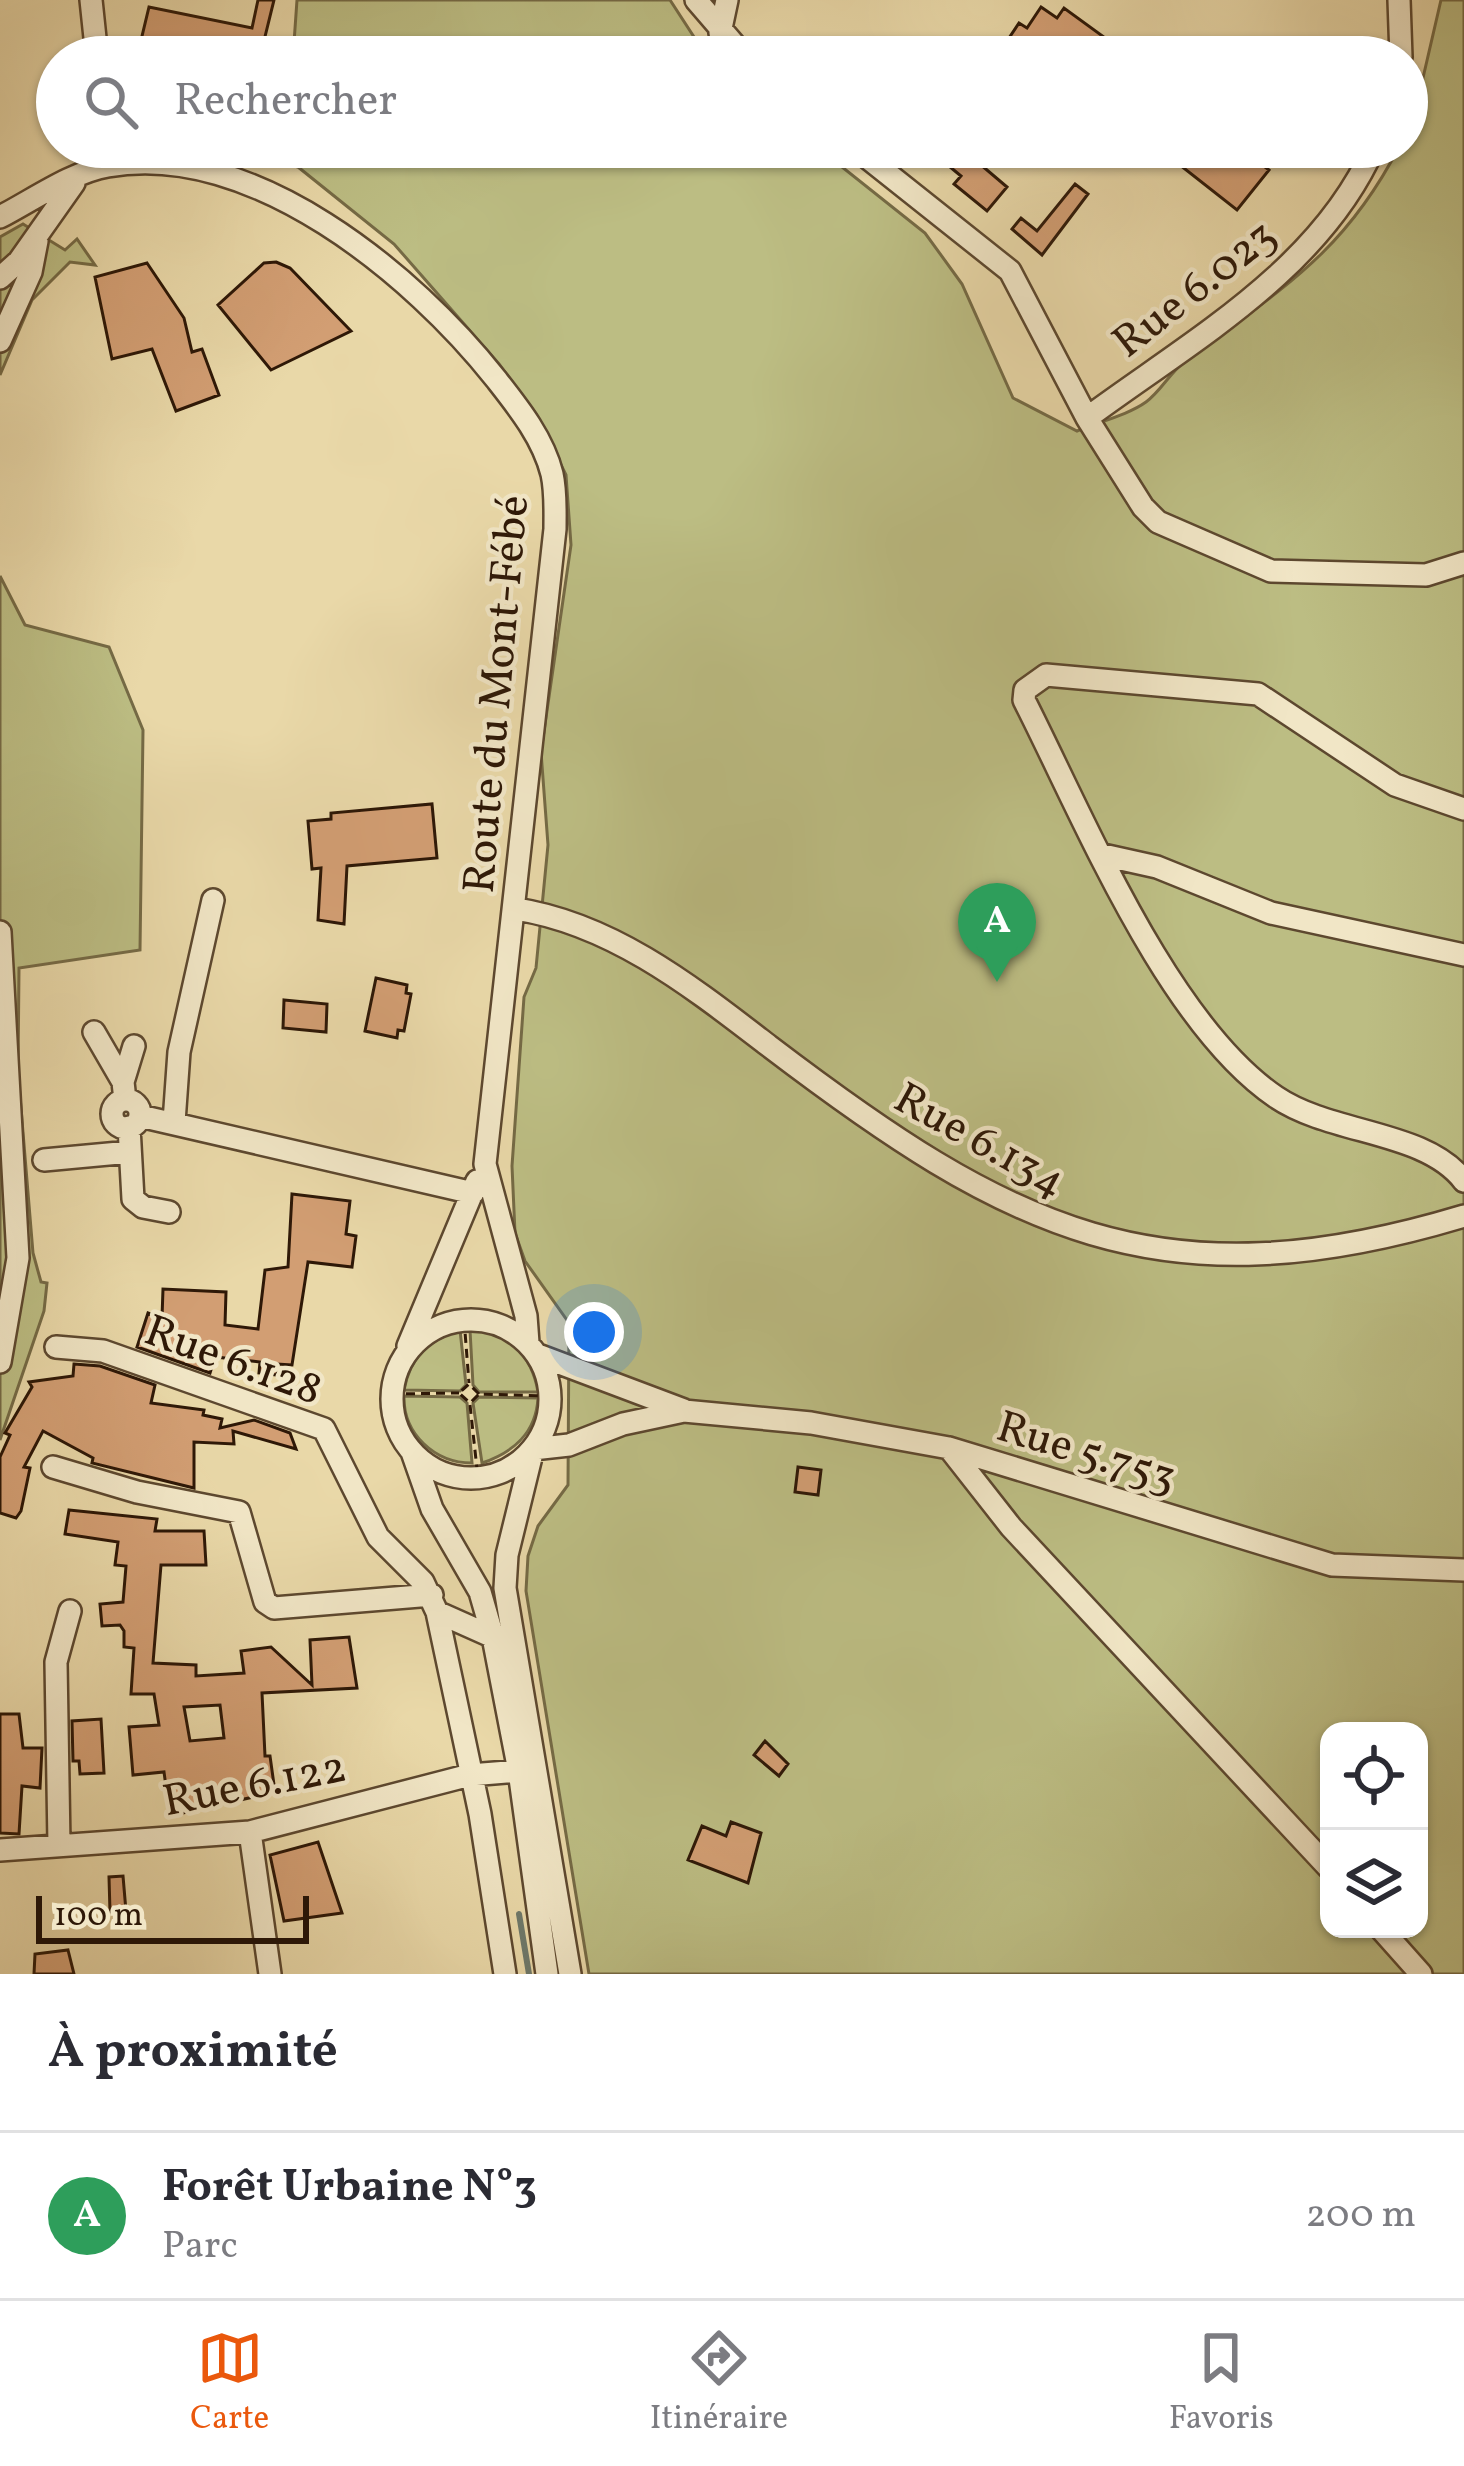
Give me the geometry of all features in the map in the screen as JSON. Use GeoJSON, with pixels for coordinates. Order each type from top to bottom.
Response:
{"type":"FeatureCollection","features":[{"type":"Feature","properties":{"kind":"street"},"geometry":{"type":"LineString","coordinates":[[92,0],[95,36]]}},
{"type":"Feature","properties":{"kind":"street"},"geometry":{"type":"LineString","coordinates":[[696,0],[723,36]]}},
{"type":"Feature","properties":{"kind":"street"},"geometry":{"type":"LineString","coordinates":[[720,33],[727,0]]}},
{"type":"Feature","properties":{"kind":"street"},"geometry":{"type":"LineString","coordinates":[[1399,0],[1400,36]]}},
{"type":"Feature","properties":{"kind":"street"},"geometry":{"type":"LineString","coordinates":[[0,217],[90,168]]}},
{"type":"Feature","properties":{"kind":"street","name":"Route du Mont-Fébé"},"geometry":{"type":"LineString","coordinates":[[175,168],[273,195],[327,223],[423,299],[477,354],[528,422],[551,471],[555,506],[516,909],[484,1164],[533,1349],[551,1396]]}},
{"type":"Feature","properties":{"kind":"street"},"geometry":{"type":"LineString","coordinates":[[880,168],[1010,272],[1084,413],[1143,507],[1158,521],[1252,566],[1377,577],[1426,575],[1464,563]]}},
{"type":"Feature","properties":{"kind":"street","name":"Rue 6.023"},"geometry":{"type":"LineString","coordinates":[[1084,413],[1292,264],[1328,225],[1362,168]]}},
{"type":"Feature","properties":{"kind":"street"},"geometry":{"type":"LineString","coordinates":[[0,278],[77,178]]}},
{"type":"Feature","properties":{"kind":"street"},"geometry":{"type":"LineString","coordinates":[[0,341],[31,272],[37,233]]}},
{"type":"Feature","properties":{"kind":"street"},"geometry":{"type":"LineString","coordinates":[[1464,808],[1395,785],[1258,694],[1046,675],[1032,681],[1024,700],[1168,973],[1249,1077],[1324,1122],[1434,1154],[1464,1181]]}},
{"type":"Feature","properties":{"kind":"street"},"geometry":{"type":"LineString","coordinates":[[1103,855],[1156,868],[1271,914],[1464,955]]}},
{"type":"Feature","properties":{"kind":"street"},"geometry":{"type":"LineString","coordinates":[[174,1122],[179,1052],[214,900]]}},
{"type":"Feature","properties":{"kind":"street","name":"Rue 6.134"},"geometry":{"type":"LineString","coordinates":[[516,909],[574,920],[622,944],[716,1006],[928,1162],[1077,1234],[1134,1247],[1201,1253],[1287,1252],[1364,1242],[1464,1216]]}},
{"type":"Feature","properties":{"kind":"street"},"geometry":{"type":"LineString","coordinates":[[0,932],[18,1258],[0,1363]]}},
{"type":"Feature","properties":{"kind":"street"},"geometry":{"type":"LineString","coordinates":[[94,1032],[129,1106],[174,1122],[472,1193]]}},
{"type":"Feature","properties":{"kind":"street"},"geometry":{"type":"LineString","coordinates":[[134,1046],[129,1106],[133,1199],[143,1208],[169,1212]]}},
{"type":"Feature","properties":{"kind":"street"},"geometry":{"type":"LineString","coordinates":[[44,1160],[130,1151]]}},
{"type":"Feature","properties":{"kind":"street"},"geometry":{"type":"LineString","coordinates":[[484,1164],[391,1394],[400,1435],[412,1452],[431,1509],[480,1592],[493,1637],[519,1771],[547,1974]]}},
{"type":"Feature","properties":{"kind":"street"},"geometry":{"type":"LineString","coordinates":[[404,1355],[420,1337],[464,1319],[499,1324],[533,1349],[684,1411]]}},
{"type":"Feature","properties":{"kind":"street","name":"Rue 6.128"},"geometry":{"type":"LineString","coordinates":[[56,1347],[103,1351],[324,1429],[378,1538],[434,1603],[493,1637]]}},
{"type":"Feature","properties":{"kind":"street"},"geometry":{"type":"LineString","coordinates":[[551,1396],[547,1424],[533,1449],[507,1555],[505,1588],[570,1974]]}},
{"type":"Feature","properties":{"kind":"street"},"geometry":{"type":"LineString","coordinates":[[412,1452],[454,1476],[478,1478],[503,1472],[533,1449],[569,1445],[623,1424],[684,1411]]}},
{"type":"Feature","properties":{"kind":"street","name":"Rue 5.753"},"geometry":{"type":"LineString","coordinates":[[684,1411],[811,1423],[950,1448],[1302,1558],[1371,1570],[1464,1570]]}},
{"type":"Feature","properties":{"kind":"street"},"geometry":{"type":"LineString","coordinates":[[950,1448],[1011,1528],[1320,1858]]}},
{"type":"Feature","properties":{"kind":"street"},"geometry":{"type":"LineString","coordinates":[[53,1467],[136,1492],[239,1513],[265,1602],[274,1608],[434,1603],[505,1974]]}},
{"type":"Feature","properties":{"kind":"street"},"geometry":{"type":"LineString","coordinates":[[59,1845],[56,1662],[70,1611]]}},
{"type":"Feature","properties":{"kind":"street","name":"Rue 6.122"},"geometry":{"type":"LineString","coordinates":[[0,1850],[250,1832],[470,1775],[519,1771]]}},
{"type":"Feature","properties":{"kind":"street"},"geometry":{"type":"LineString","coordinates":[[250,1832],[270,1974]]}},
{"type":"Feature","properties":{"kind":"street"},"geometry":{"type":"LineString","coordinates":[[1389,1938],[1421,1974]]}},
{"type":"Feature","properties":{"kind":"path"},"geometry":{"type":"LineString","coordinates":[[464,1319],[469,1384],[479,1394],[551,1396]]}},
{"type":"Feature","properties":{"kind":"path"},"geometry":{"type":"LineString","coordinates":[[391,1394],[459,1393],[469,1384]]}},
{"type":"Feature","properties":{"kind":"path"},"geometry":{"type":"LineString","coordinates":[[459,1393],[470,1403],[478,1478]]}},
{"type":"Feature","properties":{"kind":"path"},"geometry":{"type":"LineString","coordinates":[[470,1403],[479,1394]]}},
{"type":"Feature","properties":{"kind":"green space"},"geometry":{"type":"Polygon","coordinates":[[[297,0],[670,0],[693,36],[294,36],[297,0]]]}},
{"type":"Feature","properties":{"kind":"green space"},"geometry":{"type":"Polygon","coordinates":[[[1441,0],[1464,0],[1464,1974],[589,1974],[526,1591],[528,1556],[538,1526],[568,1485],[569,1323],[525,1261],[515,1233],[512,1166],[524,997],[536,968],[548,845],[541,752],[571,545],[566,475],[536,414],[499,364],[394,244],[299,168],[843,168],[925,233],[962,284],[1013,398],[1077,431],[1146,402],[1184,362],[1305,269],[1354,217],[1387,168],[1428,168],[1428,56],[1441,0]]]}},
{"type":"Feature","properties":{"kind":"green space"},"geometry":{"type":"Polygon","coordinates":[[[23,224],[65,250],[77,239],[95,265],[70,262],[32,300],[0,375],[0,237],[23,224]]]}},
{"type":"Feature","properties":{"kind":"green space"},"geometry":{"type":"Polygon","coordinates":[[[0,576],[25,625],[109,647],[143,730],[140,950],[19,968],[18,1072],[33,1253],[41,1282],[47,1283],[44,1311],[0,1440],[0,576]]]}},
{"type":"Feature","properties":{"kind":"green space"},"geometry":{"type":"Polygon","coordinates":[[[460,1330],[466,1385],[460,1391],[404,1390],[422,1351],[460,1330]]]}},
{"type":"Feature","properties":{"kind":"green space"},"geometry":{"type":"Polygon","coordinates":[[[470,1330],[496,1335],[516,1348],[530,1367],[538,1392],[479,1392],[473,1385],[470,1330]]]}},
{"type":"Feature","properties":{"kind":"green space"},"geometry":{"type":"Polygon","coordinates":[[[404,1396],[460,1397],[467,1403],[472,1463],[446,1458],[424,1444],[409,1422],[404,1396]]]}},
{"type":"Feature","properties":{"kind":"green space"},"geometry":{"type":"Polygon","coordinates":[[[479,1397],[538,1398],[533,1421],[521,1440],[482,1463],[473,1403],[479,1397]]]}},
{"type":"Feature","properties":{"kind":"building"},"geometry":{"type":"Polygon","coordinates":[[[258,0],[274,0],[265,36],[142,36],[149,7],[252,28],[258,0]]]}},
{"type":"Feature","properties":{"kind":"building"},"geometry":{"type":"Polygon","coordinates":[[[1041,7],[1057,18],[1064,8],[1102,36],[1010,36],[1019,23],[1027,28],[1041,7]]]}},
{"type":"Feature","properties":{"kind":"building"},"geometry":{"type":"Polygon","coordinates":[[[951,168],[985,168],[1007,187],[987,211],[954,184],[961,176],[951,168]]]}},
{"type":"Feature","properties":{"kind":"building"},"geometry":{"type":"Polygon","coordinates":[[[1184,168],[1269,170],[1237,210],[1184,168]]]}},
{"type":"Feature","properties":{"kind":"building"},"geometry":{"type":"Polygon","coordinates":[[[1075,184],[1088,194],[1042,255],[1012,229],[1021,218],[1037,231],[1075,184]]]}},
{"type":"Feature","properties":{"kind":"building"},"geometry":{"type":"Polygon","coordinates":[[[147,263],[184,318],[192,352],[202,349],[219,395],[176,411],[152,349],[112,359],[95,277],[147,263]]]}},
{"type":"Feature","properties":{"kind":"building"},"geometry":{"type":"Polygon","coordinates":[[[264,263],[290,268],[351,331],[271,370],[218,305],[264,263]]]}},
{"type":"Feature","properties":{"kind":"building"},"geometry":{"type":"Polygon","coordinates":[[[432,804],[437,858],[347,866],[344,924],[318,920],[321,868],[312,869],[308,821],[331,819],[331,813],[432,804]]]}},
{"type":"Feature","properties":{"kind":"building"},"geometry":{"type":"Polygon","coordinates":[[[376,978],[407,985],[406,993],[411,994],[404,1031],[398,1030],[397,1038],[365,1031],[376,978]]]}},
{"type":"Feature","properties":{"kind":"building"},"geometry":{"type":"Polygon","coordinates":[[[284,1000],[327,1004],[326,1032],[283,1028],[284,1000]]]}},
{"type":"Feature","properties":{"kind":"building"},"geometry":{"type":"Polygon","coordinates":[[[292,1194],[350,1201],[346,1234],[356,1236],[352,1267],[308,1262],[292,1365],[278,1364],[277,1375],[259,1373],[260,1362],[215,1357],[210,1373],[137,1347],[148,1313],[162,1318],[163,1289],[226,1292],[225,1325],[258,1329],[265,1270],[288,1267],[292,1194]]]}},
{"type":"Feature","properties":{"kind":"building"},"geometry":{"type":"Polygon","coordinates":[[[74,1364],[100,1366],[155,1385],[151,1403],[204,1410],[203,1415],[222,1419],[220,1428],[254,1420],[290,1433],[296,1449],[233,1431],[234,1444],[194,1442],[194,1488],[92,1463],[93,1458],[43,1431],[24,1467],[30,1468],[21,1511],[16,1518],[0,1513],[0,1457],[10,1435],[5,1433],[32,1387],[29,1382],[73,1376],[74,1364]]]}},
{"type":"Feature","properties":{"kind":"building"},"geometry":{"type":"Polygon","coordinates":[[[798,1467],[821,1470],[818,1495],[795,1492],[798,1467]]]}},
{"type":"Feature","properties":{"kind":"building"},"geometry":{"type":"Polygon","coordinates":[[[69,1510],[157,1519],[155,1531],[204,1531],[206,1565],[161,1565],[153,1663],[196,1665],[196,1676],[244,1673],[241,1651],[271,1647],[312,1685],[310,1640],[349,1637],[357,1688],[262,1693],[265,1756],[270,1756],[275,1792],[170,1816],[164,1772],[133,1775],[129,1727],[159,1725],[154,1694],[131,1694],[134,1648],[124,1647],[120,1625],[102,1626],[100,1604],[123,1602],[126,1566],[115,1565],[118,1542],[65,1534],[69,1510]],[[220,1705],[184,1707],[190,1741],[224,1738],[220,1705]]]}},
{"type":"Feature","properties":{"kind":"building"},"geometry":{"type":"Polygon","coordinates":[[[0,1714],[19,1714],[23,1748],[42,1748],[40,1788],[22,1786],[19,1834],[0,1833],[0,1714]]]}},
{"type":"Feature","properties":{"kind":"building"},"geometry":{"type":"Polygon","coordinates":[[[101,1719],[104,1773],[80,1774],[79,1761],[73,1761],[72,1721],[101,1719]]]}},
{"type":"Feature","properties":{"kind":"building"},"geometry":{"type":"Polygon","coordinates":[[[765,1741],[788,1764],[779,1776],[754,1755],[765,1741]]]}},
{"type":"Feature","properties":{"kind":"building"},"geometry":{"type":"Polygon","coordinates":[[[731,1822],[761,1833],[748,1883],[688,1860],[702,1826],[726,1836],[731,1822]]]}},
{"type":"Feature","properties":{"kind":"building"},"geometry":{"type":"Polygon","coordinates":[[[318,1842],[342,1913],[284,1921],[270,1855],[318,1842]]]}},
{"type":"Feature","properties":{"kind":"building"},"geometry":{"type":"Polygon","coordinates":[[[123,1876],[126,1911],[110,1912],[109,1877],[123,1876]]]}},
{"type":"Feature","properties":{"kind":"building"},"geometry":{"type":"Polygon","coordinates":[[[68,1950],[74,1974],[34,1974],[35,1954],[68,1950]]]}},
{"type":"Feature","properties":{"kind":"waterway"},"geometry":{"type":"LineString","coordinates":[[519,1914],[529,1974]]}},
{"type":"Feature","properties":{"kind":"place","name":"Forêt Urbaine N°3"},"geometry":{"type":"Point","coordinates":[997,982]}}]}
